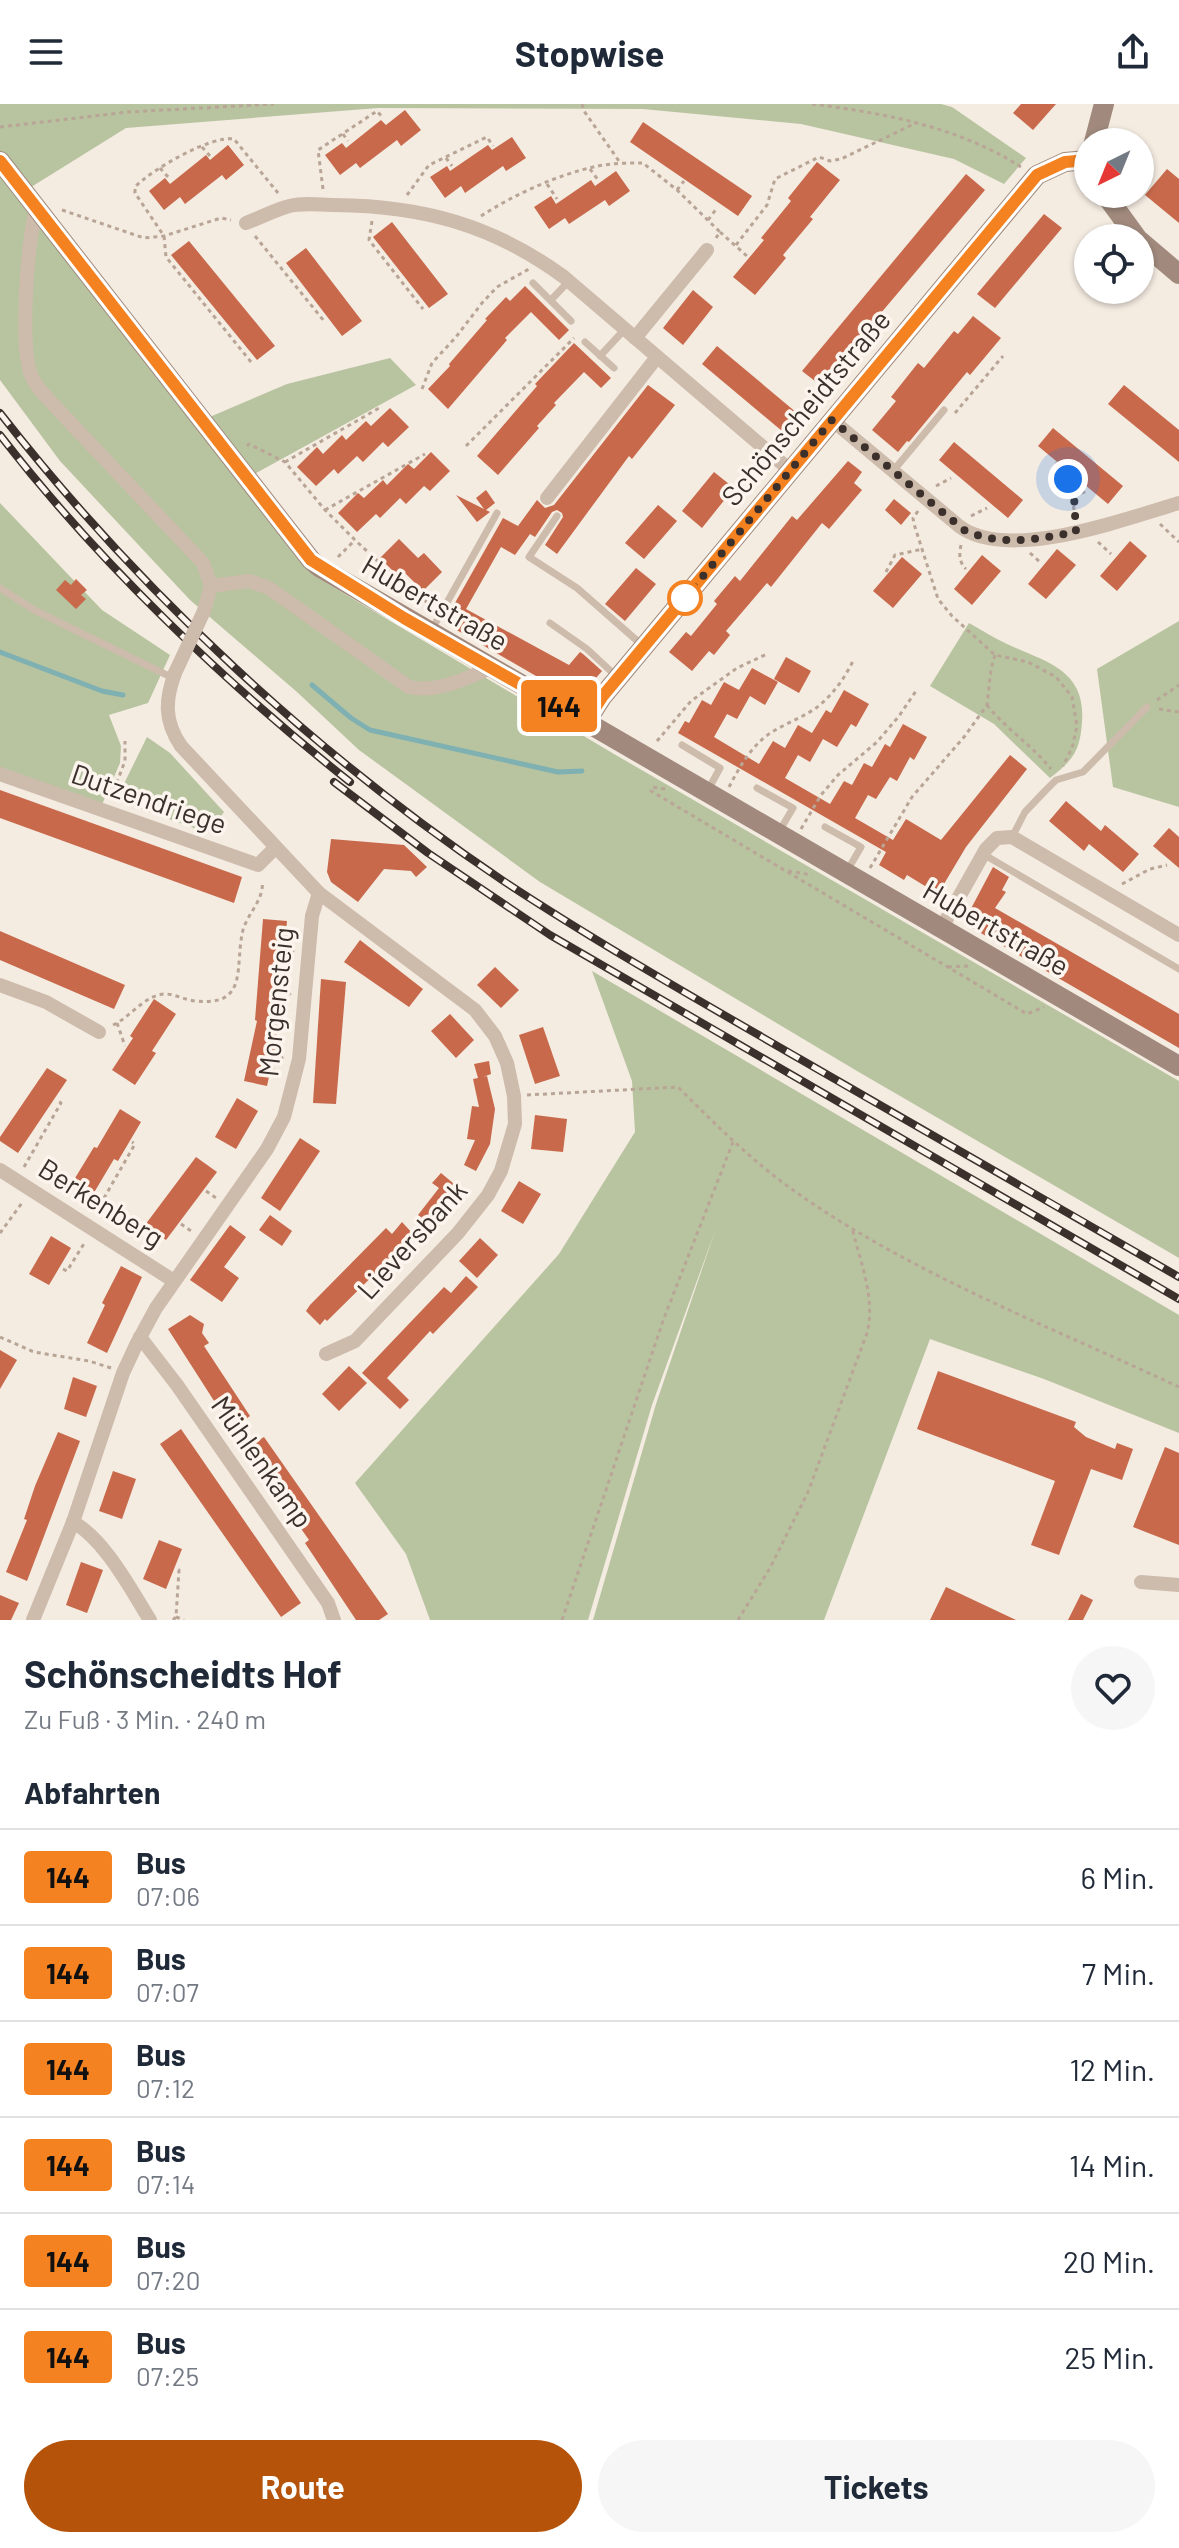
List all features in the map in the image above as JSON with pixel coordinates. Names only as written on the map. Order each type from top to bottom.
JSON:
[{"type":"street","points":[[1098,128],[1104,104]]},
{"type":"street","name":"Hubertstraße","points":[[0,161],[311,560],[430,633],[1179,1066]]},
{"type":"street","name":"Schönscheidtstraße","points":[[586,722],[618,677],[1037,175],[1065,162],[1074,161]]},
{"type":"street","points":[[246,223],[288,206],[325,205],[399,208],[468,225],[543,262],[569,281],[791,471]]},
{"type":"street","points":[[37,207],[32,222],[27,309],[26,353],[31,375],[49,400],[203,563],[211,586],[249,581],[269,588],[409,687],[426,691],[491,668]]},
{"type":"street","points":[[1116,208],[1128,224]]},
{"type":"street","points":[[630,333],[707,250]]},
{"type":"street","points":[[1154,252],[1179,274]]},
{"type":"street","points":[[547,498],[657,357]]},
{"type":"street","points":[[832,420],[964,530],[980,537],[1001,541],[1076,532],[1179,503]]},
{"type":"street","name":"Morgensteig","points":[[33,1620],[73,1522],[123,1373],[140,1337],[174,1281],[267,1149],[284,1117],[299,1059],[310,929],[319,893],[174,736],[166,707],[174,676],[204,611],[211,586]]},
{"type":"street","name":"Dutzendriege","points":[[0,774],[258,865]]},
{"type":"street","points":[[941,929],[983,854],[997,838],[1012,837],[1179,935]]},
{"type":"street","points":[[258,865],[275,848]]},
{"type":"street","name":"Lieversbank","points":[[319,893],[475,1010],[495,1036],[507,1063],[514,1096],[515,1124],[501,1171],[481,1205],[458,1233],[355,1341],[326,1354]]},
{"type":"street","points":[[0,985],[46,1002],[99,1032]]},
{"type":"street","name":"Berkenberg","points":[[0,1170],[174,1281]]},
{"type":"street","name":"Mühlenkamp","points":[[140,1337],[184,1394],[328,1603],[334,1620]]},
{"type":"street","points":[[73,1522],[98,1541],[150,1620]]},
{"type":"street","points":[[1141,1582],[1179,1585]]},
{"type":"lane","points":[[551,300],[569,281]]},
{"type":"lane","points":[[533,283],[571,321]]},
{"type":"lane","points":[[600,356],[630,333]]},
{"type":"lane","points":[[585,342],[614,368]]},
{"type":"lane","points":[[893,471],[944,410]]},
{"type":"lane","points":[[430,633],[497,513]]},
{"type":"lane","points":[[557,516],[529,557],[577,588],[644,647]]},
{"type":"lane","points":[[1,589],[34,610],[174,676]]},
{"type":"lane","points":[[550,623],[587,649],[618,677]]},
{"type":"lane","points":[[1012,837],[1025,812],[1056,780],[1083,772],[1147,707]]},
{"type":"lane","points":[[682,745],[720,768],[714,797]]},
{"type":"lane","points":[[757,788],[793,808],[786,838]]},
{"type":"lane","points":[[825,827],[861,847],[854,878]]},
{"type":"lane","points":[[983,854],[1179,969]]},
{"type":"path","points":[[0,127],[128,112],[274,104]]},
{"type":"path","points":[[582,104],[621,164]]},
{"type":"path","points":[[812,104],[890,115],[984,147],[1021,168]]},
{"type":"path","points":[[325,205],[318,150],[377,111],[383,118]]},
{"type":"path","points":[[736,245],[767,205],[775,179],[819,157],[830,161],[841,159],[916,123]]},
{"type":"path","points":[[343,134],[348,141]]},
{"type":"path","points":[[399,208],[429,165],[487,137],[493,146]]},
{"type":"path","points":[[251,362],[166,257],[164,236],[135,193],[138,183],[160,168],[219,140],[234,139],[288,206]]},
{"type":"path","points":[[202,147],[210,156]]},
{"type":"path","points":[[643,163],[647,156]]},
{"type":"path","points":[[446,158],[452,166]]},
{"type":"path","points":[[468,225],[513,198],[547,184],[590,169],[643,163],[677,190],[748,257]]},
{"type":"path","points":[[160,168],[170,179]]},
{"type":"path","points":[[590,169],[598,180]]},
{"type":"path","points":[[677,190],[684,181]]},
{"type":"path","points":[[547,184],[557,199]]},
{"type":"path","points":[[37,207],[49,200],[61,210],[144,238],[164,236],[221,218],[246,223],[262,247],[324,321]]},
{"type":"path","points":[[374,206],[369,240],[423,309]]},
{"type":"path","points":[[708,220],[717,208]]},
{"type":"path","points":[[707,250],[720,232]]},
{"type":"path","points":[[422,389],[432,363],[489,295],[543,262]]},
{"type":"path","points":[[466,446],[577,335]]},
{"type":"path","points":[[944,410],[955,413],[1003,356]]},
{"type":"path","points":[[285,462],[381,407]]},
{"type":"path","points":[[232,457],[249,444],[285,462],[355,540],[401,583],[441,612]]},
{"type":"path","points":[[325,510],[425,454]]},
{"type":"path","points":[[1056,462],[1068,479],[1074,496],[1076,532]]},
{"type":"path","points":[[1074,496],[1087,491]]},
{"type":"path","points":[[927,499],[913,518],[938,599],[967,632],[995,655],[1028,662],[1056,677],[1072,697],[1077,726],[1068,759],[1056,780],[1029,744],[997,718],[987,705]]},
{"type":"path","points":[[1151,512],[1153,518],[1179,542]]},
{"type":"path","points":[[964,530],[959,555],[966,569]]},
{"type":"path","points":[[328,573],[355,540]]},
{"type":"path","points":[[886,572],[895,555],[923,549]]},
{"type":"path","points":[[644,756],[691,701],[737,668],[767,654]]},
{"type":"path","points":[[854,878],[912,797],[987,705],[995,655]]},
{"type":"path","points":[[714,797],[754,748],[775,731],[815,709],[833,692],[854,659]]},
{"type":"path","points":[[1147,707],[1179,685]]},
{"type":"path","points":[[786,838],[838,775],[883,735],[916,691]]},
{"type":"path","points":[[1147,707],[1179,712]]},
{"type":"path","points":[[105,812],[125,761],[125,741]]},
{"type":"path","points":[[687,781],[677,792],[652,787],[651,791],[1027,1014],[1046,1007],[1053,993]]},
{"type":"path","points":[[99,1032],[151,998],[166,994],[193,1001],[219,1002],[233,991],[239,976],[240,943],[245,922],[252,916],[264,881],[255,877],[258,865]]},
{"type":"path","points":[[1111,895],[1134,876],[1167,865]]},
{"type":"path","points":[[117,1023],[125,1046]]},
{"type":"path","points":[[514,1096],[678,1087],[733,1142],[787,1185],[852,1228],[958,1284],[1179,1387]]},
{"type":"path","points":[[16,1180],[37,1139],[61,1103],[58,1101]]},
{"type":"path","points":[[88,1225],[110,1181],[135,1144],[132,1142]]},
{"type":"path","points":[[562,1620],[664,1318],[733,1142]]},
{"type":"path","points":[[0,1233],[26,1196]]},
{"type":"path","points":[[738,1620],[770,1568],[808,1492],[867,1333],[871,1311],[852,1228]]},
{"type":"path","points":[[63,1269],[67,1271],[80,1251]]},
{"type":"path","points":[[0,1337],[34,1352],[89,1361],[123,1373]]},
{"type":"path","points":[[176,1570],[179,1570],[175,1618],[184,1620]]},
{"type":"green space","points":[[0,104],[941,104],[952,107],[1026,158],[1004,184],[954,159],[801,124],[643,109],[378,108],[126,128],[28,189],[0,154]]},
{"type":"green space","points":[[0,162],[36,207],[26,352],[37,212],[304,559],[313,575],[614,754],[1179,1081],[1179,1258],[540,882],[359,750],[190,600],[60,461],[0,380]]},
{"type":"green space","points":[[390,358],[416,385],[251,476],[205,419],[287,384]]},
{"type":"green space","points":[[0,503],[102,610],[170,655],[148,703],[109,715],[121,746],[120,763],[100,809],[0,771]]},
{"type":"green space","points":[[1179,621],[1179,807],[1113,787],[1097,669]]},
{"type":"green space","points":[[969,623],[1060,670],[1077,690],[1082,722],[1077,748],[1069,761],[1050,778],[994,724],[930,686]]},
{"type":"green space","points":[[147,737],[170,753],[224,812],[208,833],[116,800]]},
{"type":"green space","points":[[592,971],[1179,1315],[1179,1433],[1044,1379],[930,1339],[824,1620],[593,1620],[656,1404],[715,1231],[652,1405],[588,1620],[430,1620],[406,1554],[355,1483],[559,1254],[635,1132],[632,1081]]},
{"type":"building","points":[[1021,104],[1056,104],[1033,130],[1013,113]]},
{"type":"building","points":[[405,110],[421,130],[401,146],[397,140],[360,168],[356,163],[340,175],[325,155],[342,143],[346,148],[381,120],[386,125]]},
{"type":"building","points":[[643,122],[752,196],[738,216],[630,142]]},
{"type":"building","points":[[512,137],[526,158],[506,171],[503,166],[465,193],[461,186],[445,198],[430,177],[447,166],[450,171],[488,145],[492,150]]},
{"type":"building","points":[[228,145],[244,165],[226,180],[222,175],[185,204],[180,197],[164,210],[149,191],[165,178],[170,184],[206,155],[210,160]]},
{"type":"building","points":[[817,162],[840,180],[783,255],[786,258],[755,295],[733,277],[764,240],[761,238],[791,201],[788,198]]},
{"type":"building","points":[[1167,169],[1179,179],[1179,223],[1154,202],[1154,184]]},
{"type":"building","points":[[616,171],[630,191],[609,206],[605,200],[569,224],[565,218],[549,229],[534,207],[551,196],[556,204],[591,180],[595,186]]},
{"type":"building","points":[[966,174],[985,190],[820,385],[802,371]]},
{"type":"building","points":[[1044,214],[1062,228],[995,308],[977,294]]},
{"type":"building","points":[[392,222],[448,294],[429,308],[373,237]]},
{"type":"building","points":[[189,241],[275,346],[257,360],[171,255]]},
{"type":"building","points":[[306,248],[362,321],[342,336],[286,263]]},
{"type":"building","points":[[525,286],[569,330],[559,340],[531,312],[505,338],[507,340],[448,409],[428,389],[450,366],[485,319],[506,297],[510,301]]},
{"type":"building","points":[[693,290],[713,307],[683,345],[663,328]]},
{"type":"building","points":[[973,316],[1001,338],[970,375],[967,372],[898,452],[872,430],[896,401],[891,397],[918,363],[924,368],[954,331],[958,334]]},
{"type":"building","points":[[574,343],[611,378],[601,388],[584,372],[554,403],[556,405],[537,426],[539,428],[498,475],[477,456],[537,386],[535,384]]},
{"type":"building","points":[[717,346],[797,413],[782,431],[702,364]]},
{"type":"building","points":[[648,385],[675,405],[632,459],[629,456],[557,554],[545,545],[563,517],[557,510],[552,512],[535,537],[530,534],[515,555],[501,547],[466,609],[569,665],[580,652],[583,654],[602,671],[579,698],[574,698],[455,629],[462,616],[451,610],[503,518],[518,526],[537,500],[545,508],[554,505]]},
{"type":"building","points":[[1124,385],[1179,430],[1179,462],[1108,404]]},
{"type":"building","points":[[390,408],[409,427],[388,447],[383,442],[363,462],[357,456],[338,474],[334,469],[316,486],[297,467],[317,447],[323,454],[342,435],[346,440],[366,421],[371,426]]},
{"type":"building","points":[[1053,428],[1123,486],[1108,504],[1038,446]]},
{"type":"building","points":[[954,442],[1023,500],[1008,518],[939,460]]},
{"type":"building","points":[[431,452],[450,471],[430,491],[424,486],[406,504],[400,498],[380,518],[376,514],[357,532],[338,513],[358,493],[364,498],[383,480],[387,485],[408,464],[414,469]]},
{"type":"building","points":[[848,461],[862,472],[854,483],[862,490],[829,529],[822,523],[771,587],[767,583],[726,631],[730,635],[714,655],[709,651],[692,671],[669,652],[686,632],[691,636],[735,576],[740,581],[792,516],[797,520]]},
{"type":"building","points":[[714,472],[734,488],[702,528],[682,511]]},
{"type":"building","points":[[486,490],[495,503],[486,510],[490,512],[477,522],[456,495],[484,509],[476,498]]},
{"type":"building","points":[[894,499],[911,513],[901,525],[885,510]]},
{"type":"building","points":[[658,505],[677,521],[644,559],[625,543]]},
{"type":"building","points":[[399,539],[418,558],[424,553],[442,572],[423,591],[404,572],[399,577],[380,558]]},
{"type":"building","points":[[1130,541],[1147,556],[1117,591],[1100,576]]},
{"type":"building","points":[[1057,549],[1076,565],[1046,599],[1028,584]]},
{"type":"building","points":[[982,555],[1001,571],[972,605],[954,589]]},
{"type":"building","points":[[902,557],[922,574],[893,608],[873,591]]},
{"type":"building","points":[[636,568],[656,584],[625,621],[605,604]]},
{"type":"building","points":[[76,579],[87,590],[81,595],[86,599],[76,609],[56,590],[65,580],[71,585]]},
{"type":"building","points":[[786,657],[811,671],[799,693],[774,679]]},
{"type":"building","points":[[752,668],[778,682],[765,705],[750,696],[737,719],[727,714],[714,737],[759,764],[773,741],[785,748],[798,725],[812,733],[826,710],[831,713],[844,690],[869,704],[856,727],[851,724],[837,747],[823,739],[810,762],[798,755],[785,778],[830,804],[844,781],[852,785],[864,763],[872,767],[885,744],[890,747],[903,724],[927,737],[914,760],[910,757],[897,781],[890,777],[876,799],[868,795],[855,818],[893,840],[906,819],[941,840],[1010,755],[1027,769],[966,847],[938,894],[907,875],[904,880],[879,865],[886,852],[678,733],[685,721],[689,723],[702,700],[711,705],[724,682],[739,690]]},
{"type":"building","points":[[0,790],[242,877],[234,903],[0,818]]},
{"type":"building","points":[[1066,801],[1101,831],[1105,825],[1139,854],[1123,872],[1089,844],[1084,851],[1049,821]]},
{"type":"building","points":[[1169,828],[1179,837],[1179,868],[1153,846]]},
{"type":"building","points":[[331,839],[404,845],[427,867],[416,877],[411,871],[384,869],[358,902],[331,882],[327,872]]},
{"type":"building","points":[[993,867],[1009,877],[1002,890],[1006,892],[995,908],[1179,1014],[1179,1048],[967,925],[966,918]]},
{"type":"building","points":[[263,919],[287,921],[276,1044],[267,1086],[244,1081],[257,1021]]},
{"type":"building","points":[[0,931],[125,985],[114,1009],[0,960]]},
{"type":"building","points":[[360,940],[423,989],[409,1007],[344,962]]},
{"type":"building","points":[[495,967],[519,990],[501,1008],[477,985]]},
{"type":"building","points":[[321,979],[346,982],[336,1104],[313,1103]]},
{"type":"building","points":[[154,999],[176,1014],[135,1085],[112,1070]]},
{"type":"building","points":[[450,1014],[474,1040],[456,1058],[431,1031]]},
{"type":"building","points":[[543,1027],[560,1076],[535,1084],[519,1035]]},
{"type":"building","points":[[489,1061],[491,1074],[483,1077],[487,1076],[495,1109],[490,1144],[476,1171],[464,1165],[475,1140],[467,1139],[472,1106],[479,1107],[473,1079],[478,1078],[474,1064]]},
{"type":"building","points":[[47,1068],[67,1080],[18,1153],[0,1141],[0,1137]]},
{"type":"building","points":[[237,1098],[258,1111],[236,1149],[215,1137]]},
{"type":"building","points":[[120,1109],[141,1122],[92,1196],[72,1183]]},
{"type":"building","points":[[535,1115],[567,1119],[563,1152],[531,1149]]},
{"type":"building","points":[[300,1138],[320,1151],[280,1211],[261,1198]]},
{"type":"building","points":[[196,1157],[217,1172],[166,1240],[145,1225]]},
{"type":"building","points":[[441,1173],[466,1194],[436,1230],[418,1215],[439,1188],[432,1183]]},
{"type":"building","points":[[519,1181],[541,1194],[523,1224],[501,1211]]},
{"type":"building","points":[[270,1215],[292,1231],[282,1246],[259,1230]]},
{"type":"building","points":[[402,1222],[413,1234],[320,1325],[306,1311],[310,1305],[386,1228],[392,1234]]},
{"type":"building","points":[[230,1225],[246,1237],[224,1267],[239,1278],[222,1302],[190,1280]]},
{"type":"building","points":[[51,1236],[71,1248],[49,1285],[29,1274]]},
{"type":"building","points":[[480,1238],[498,1255],[477,1278],[459,1261]]},
{"type":"building","points":[[121,1266],[142,1277],[107,1353],[87,1343],[105,1305],[102,1303]]},
{"type":"building","points":[[466,1276],[478,1287],[433,1334],[430,1331],[387,1378],[409,1400],[400,1409],[362,1373],[444,1287],[451,1293]]},
{"type":"building","points":[[190,1315],[204,1324],[202,1333],[209,1343],[204,1346],[250,1416],[232,1429],[168,1329]]},
{"type":"building","points":[[0,1350],[17,1360],[0,1389]]},
{"type":"building","points":[[349,1366],[367,1383],[339,1411],[322,1394]]},
{"type":"building","points":[[938,1371],[1076,1422],[1074,1427],[1086,1437],[1115,1449],[1117,1443],[1133,1449],[1122,1480],[1091,1469],[1059,1555],[1031,1545],[1055,1481],[917,1429]]},
{"type":"building","points":[[73,1377],[97,1386],[86,1417],[64,1409]]},
{"type":"building","points":[[181,1429],[301,1603],[281,1617],[160,1444]]},
{"type":"building","points":[[58,1432],[80,1441],[27,1581],[6,1572],[27,1520],[24,1519],[35,1486]]},
{"type":"building","points":[[264,1437],[388,1614],[379,1620],[356,1620],[305,1543],[309,1540],[245,1449]]},
{"type":"building","points":[[1165,1447],[1179,1453],[1179,1545],[1133,1527]]},
{"type":"building","points":[[113,1471],[136,1479],[122,1519],[99,1511]]},
{"type":"building","points":[[159,1540],[182,1549],[166,1589],[143,1579]]},
{"type":"building","points":[[81,1562],[103,1570],[87,1613],[66,1605]]},
{"type":"building","points":[[946,1587],[1016,1620],[930,1620]]},
{"type":"building","points":[[1081,1594],[1093,1600],[1083,1620],[1068,1620]]},
{"type":"building","points":[[0,1595],[19,1603],[11,1620],[0,1620]]},
{"type":"waterway","points":[[0,652],[102,691],[123,695]]},
{"type":"waterway","points":[[312,685],[370,730],[558,772],[582,771]]},
{"type":"railway","points":[[0,413],[110,543],[170,606],[298,724],[433,831],[502,880],[613,949],[1179,1277]]},
{"type":"railway","points":[[0,435],[78,529],[165,619],[256,704],[350,782]]},
{"type":"railway","points":[[334,782],[428,853],[550,935],[1179,1299]]},
{"type":"bus line","name":"144","points":[[0,161],[311,560],[404,618],[586,722],[602,697],[1037,175],[1053,166],[1074,161]]},
{"type":"route","points":[[685,598],[832,420],[964,530],[980,537],[1021,541],[1076,532],[1074,496],[1068,479]]}]
